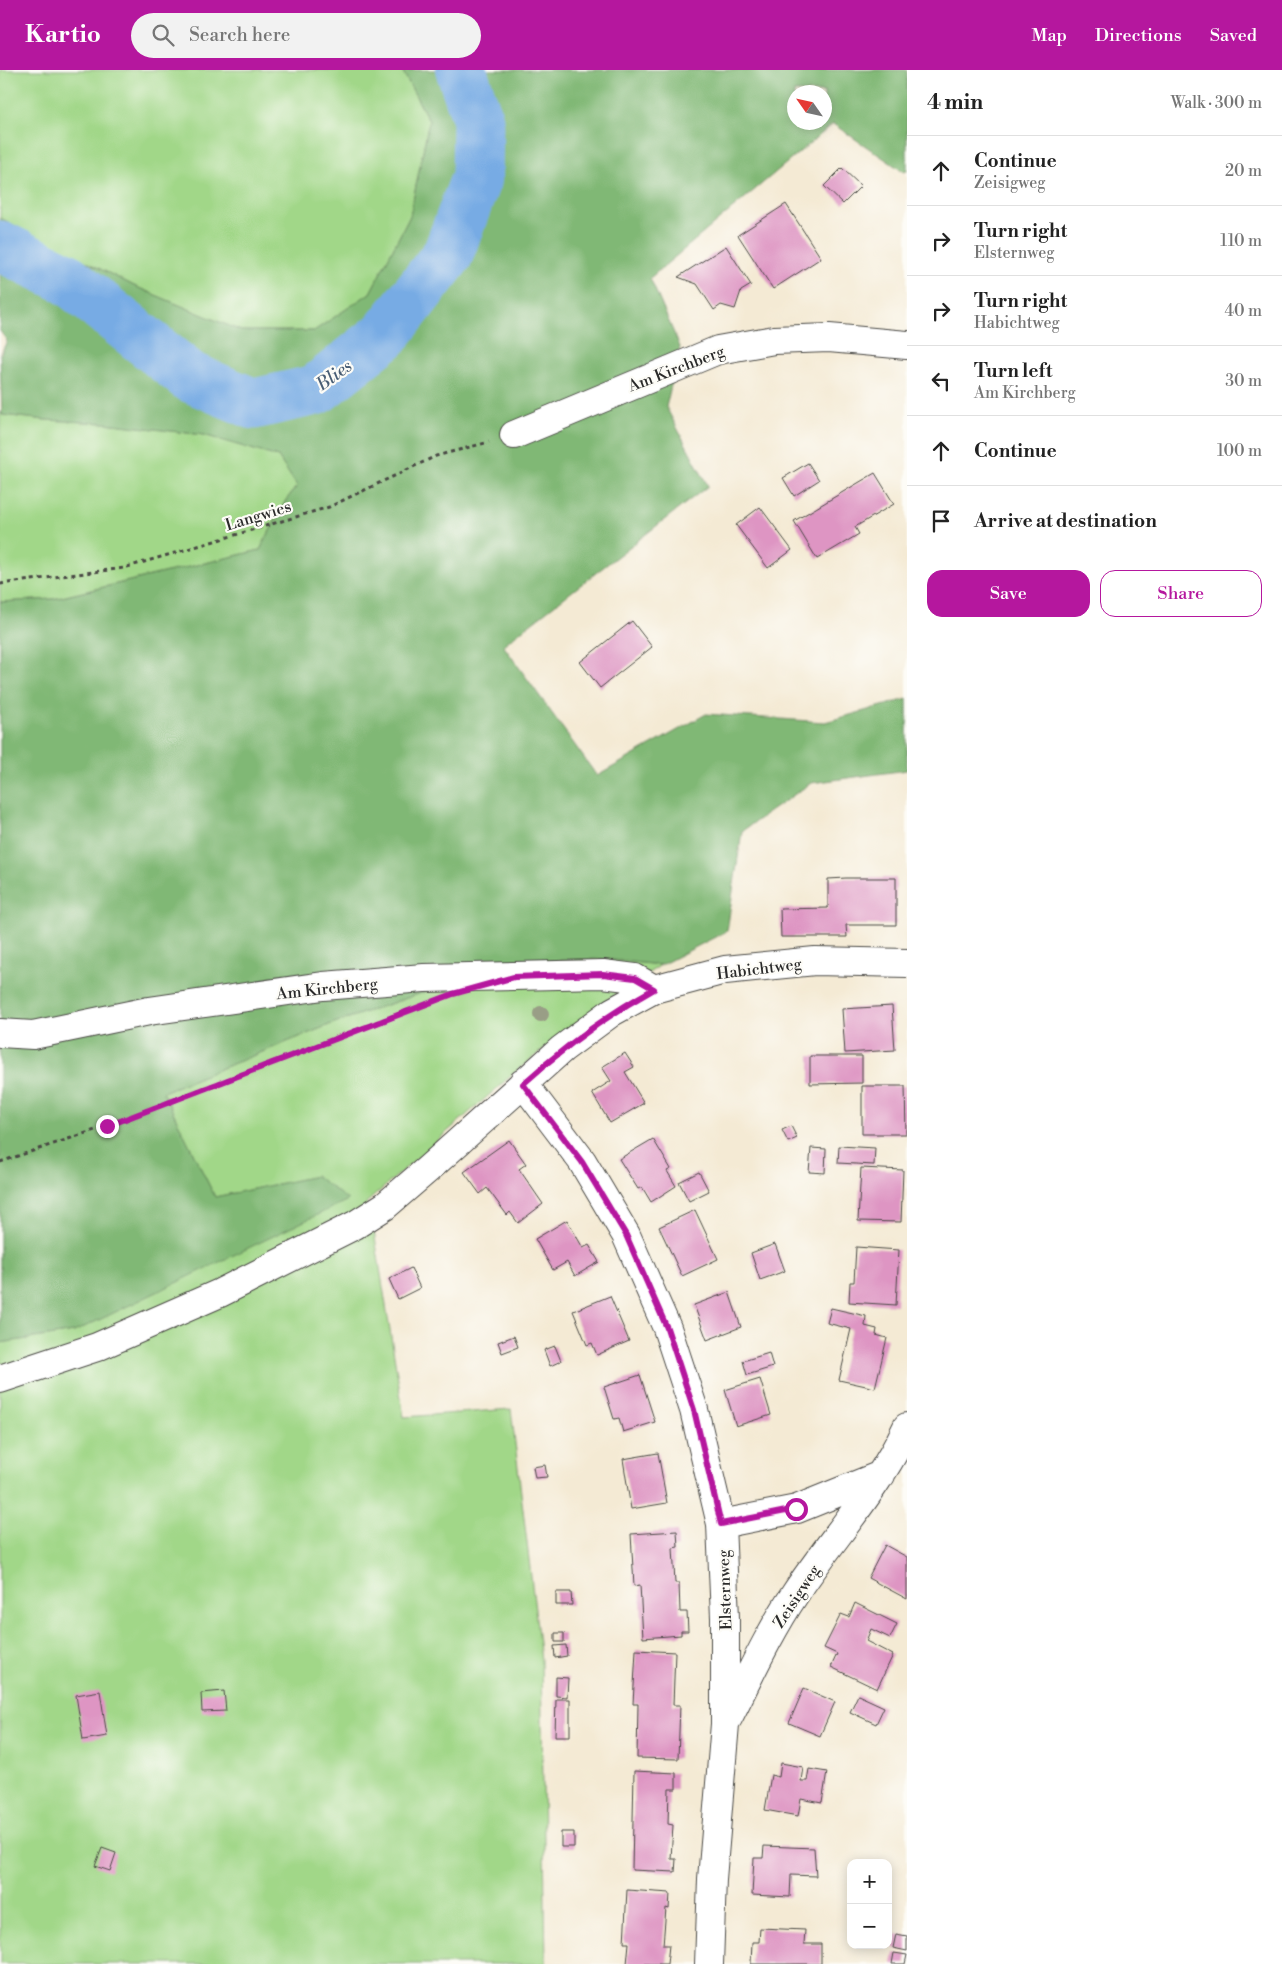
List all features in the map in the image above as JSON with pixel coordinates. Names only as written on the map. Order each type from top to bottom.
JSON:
[{"type":"street","name":"Am Kirchberg","points":[[514,435],[718,350],[752,342],[829,338],[907,345]]},
{"type":"street","name":"Habichtweg","points":[[0,1379],[97,1347],[220,1293],[355,1225],[385,1206],[562,1049],[604,1018],[654,989],[725,970],[814,961],[907,963]]},
{"type":"street","name":"Am Kirchberg","points":[[0,1033],[34,1035],[149,1011],[323,986],[424,978],[603,974],[635,978],[654,989]]},
{"type":"street","name":"Elsternweg","points":[[523,1084],[582,1162],[626,1235],[667,1328],[694,1410],[721,1524],[725,1618],[725,1724],[712,1879],[709,1964]]},
{"type":"street","name":"Zeisigweg","points":[[725,1724],[763,1649],[794,1595],[882,1475],[907,1427]]},
{"type":"street","points":[[721,1524],[796,1509],[882,1475]]},
{"type":"path","name":"Langwies","points":[[0,584],[124,568],[329,507],[436,456],[514,435]]},
{"type":"path","points":[[0,1162],[107,1126],[417,1007]]},
{"type":"green space","points":[[0,70],[402,70],[429,121],[410,216],[370,293],[314,331],[241,331],[134,286],[0,218]]},
{"type":"green space","points":[[402,70],[907,70],[907,171],[904,172],[832,125],[832,85],[787,85],[787,130],[826,130],[650,278],[680,347],[666,407],[708,486],[503,645],[597,776],[706,714],[825,722],[907,699],[907,770],[811,783],[742,831],[727,931],[661,965],[602,959],[512,962],[334,1023],[163,1092],[215,1197],[316,1176],[348,1200],[74,1332],[0,1343],[0,602],[54,599],[260,550],[286,500],[297,486],[278,457],[204,435],[105,423],[46,420],[2,415],[0,355],[7,341],[0,331],[0,218],[134,286],[241,331],[314,331],[370,293],[410,216],[429,121]]},
{"type":"green space","points":[[0,412],[2,415],[46,420],[105,423],[204,435],[278,457],[297,486],[286,500],[260,550],[53,599],[0,602]]},
{"type":"green space","points":[[602,959],[661,965],[599,1005],[520,1068],[366,1203],[373,1225],[404,1417],[511,1409],[541,1660],[546,1964],[0,1964],[0,1343],[74,1332],[316,1176],[215,1197],[163,1092],[334,1023],[512,962]]},
{"type":"building","points":[[842,168],[861,186],[843,204],[824,186]]},
{"type":"building","points":[[786,204],[821,258],[773,289],[738,235]]},
{"type":"building","points":[[726,246],[751,285],[741,291],[735,309],[721,305],[714,310],[697,284],[678,277]]},
{"type":"building","points":[[808,463],[819,480],[794,496],[783,478]]},
{"type":"building","points":[[875,473],[894,504],[855,527],[859,534],[817,559],[794,521]]},
{"type":"building","points":[[760,507],[792,550],[768,568],[736,525]]},
{"type":"building","points":[[632,621],[652,647],[600,688],[580,662]]},
{"type":"building","points":[[896,878],[896,925],[846,925],[847,937],[781,937],[780,909],[828,908],[828,879]]},
{"type":"building","points":[[892,1006],[895,1050],[845,1053],[842,1009]]},
{"type":"building","points":[[625,1053],[634,1067],[625,1072],[644,1103],[610,1123],[592,1093],[611,1081],[602,1067]]},
{"type":"building","points":[[810,1056],[862,1056],[862,1083],[810,1084]]},
{"type":"building","points":[[862,1086],[905,1086],[906,1134],[862,1134]]},
{"type":"building","points":[[791,1126],[797,1138],[788,1142],[782,1130]]},
{"type":"building","points":[[653,1139],[671,1169],[667,1171],[676,1186],[651,1202],[642,1187],[638,1189],[619,1159]]},
{"type":"building","points":[[509,1140],[526,1164],[519,1169],[543,1204],[518,1223],[510,1212],[507,1215],[487,1188],[480,1194],[464,1172]]},
{"type":"building","points":[[839,1146],[875,1148],[874,1165],[838,1163]]},
{"type":"building","points":[[811,1148],[826,1149],[825,1173],[809,1172]]},
{"type":"building","points":[[861,1168],[903,1170],[901,1222],[858,1221]]},
{"type":"building","points":[[699,1172],[709,1191],[689,1201],[679,1182]]},
{"type":"building","points":[[695,1210],[718,1259],[682,1276],[659,1227]]},
{"type":"building","points":[[567,1220],[583,1248],[589,1245],[599,1262],[575,1276],[567,1262],[553,1270],[535,1239]]},
{"type":"building","points":[[775,1244],[785,1271],[760,1280],[751,1253]]},
{"type":"building","points":[[856,1247],[899,1250],[896,1305],[849,1302],[850,1282],[854,1282]]},
{"type":"building","points":[[411,1268],[420,1288],[398,1299],[389,1279]]},
{"type":"building","points":[[729,1292],[741,1327],[707,1340],[694,1305]]},
{"type":"building","points":[[610,1296],[629,1341],[597,1355],[592,1343],[587,1345],[573,1311]]},
{"type":"building","points":[[831,1308],[866,1316],[865,1326],[877,1329],[876,1335],[887,1338],[875,1388],[839,1380],[851,1329],[827,1323]]},
{"type":"building","points":[[514,1336],[518,1347],[502,1353],[498,1342]]},
{"type":"building","points":[[555,1346],[561,1361],[550,1366],[544,1350]]},
{"type":"building","points":[[769,1353],[773,1367],[747,1375],[743,1361]]},
{"type":"building","points":[[640,1375],[655,1422],[623,1432],[619,1418],[614,1419],[604,1387]]},
{"type":"building","points":[[760,1379],[771,1415],[736,1426],[725,1390]]},
{"type":"building","points":[[658,1453],[667,1503],[631,1509],[623,1459]]},
{"type":"building","points":[[545,1465],[547,1477],[535,1478],[533,1467]]},
{"type":"building","points":[[677,1531],[678,1547],[673,1548],[675,1583],[679,1583],[680,1612],[687,1612],[688,1631],[681,1631],[681,1635],[643,1638],[640,1585],[634,1586],[631,1534]]},
{"type":"building","points":[[885,1545],[907,1557],[907,1599],[868,1578]]},
{"type":"building","points":[[556,1592],[571,1592],[572,1605],[556,1605]]},
{"type":"building","points":[[855,1603],[897,1624],[890,1638],[871,1629],[866,1641],[893,1655],[877,1689],[831,1667],[837,1654],[824,1648],[841,1614],[849,1617]]},
{"type":"building","points":[[555,1633],[564,1633],[564,1642],[555,1642]]},
{"type":"building","points":[[566,1645],[567,1656],[555,1658],[554,1646]]},
{"type":"building","points":[[636,1650],[675,1652],[673,1705],[680,1705],[678,1759],[637,1758],[638,1704],[633,1704]]},
{"type":"building","points":[[556,1677],[568,1678],[567,1697],[556,1696]]},
{"type":"building","points":[[804,1688],[835,1702],[820,1736],[789,1723]]},
{"type":"building","points":[[100,1691],[107,1736],[83,1740],[76,1695]]},
{"type":"building","points":[[224,1691],[226,1711],[202,1712],[201,1693]]},
{"type":"building","points":[[858,1695],[884,1707],[876,1724],[850,1712]]},
{"type":"building","points":[[556,1699],[570,1699],[570,1736],[555,1736]]},
{"type":"building","points":[[781,1763],[803,1767],[801,1781],[807,1781],[809,1769],[827,1772],[822,1803],[801,1799],[798,1816],[765,1810],[771,1775],[779,1777]]},
{"type":"building","points":[[634,1771],[676,1773],[676,1789],[669,1789],[668,1824],[673,1825],[671,1859],[676,1859],[675,1872],[632,1870]]},
{"type":"building","points":[[561,1832],[574,1832],[574,1847],[561,1847]]},
{"type":"building","points":[[764,1846],[814,1848],[816,1876],[791,1875],[790,1897],[752,1895],[754,1858],[763,1858]]},
{"type":"building","points":[[102,1848],[116,1853],[110,1871],[95,1866]]},
{"type":"building","points":[[627,1890],[670,1893],[669,1909],[666,1908],[663,1945],[669,1945],[667,1964],[627,1964],[629,1943],[624,1943]]},
{"type":"building","points":[[760,1928],[805,1930],[804,1944],[821,1944],[821,1964],[751,1964],[752,1942],[759,1942]]},
{"type":"building","points":[[896,1934],[907,1936],[907,1951],[893,1948]]},
{"type":"building","points":[[894,1953],[907,1955],[905,1964],[892,1964]]},
{"type":"waterway","name":"Blies","points":[[0,246],[66,278],[190,377],[254,404],[316,390],[385,335],[448,254],[477,176],[478,120],[461,70]]},
{"type":"route","points":[[107,1126],[453,994],[514,977],[603,974],[635,978],[654,989],[612,1012],[562,1049],[523,1084],[582,1162],[626,1235],[667,1328],[694,1410],[721,1524],[796,1509]]}]
